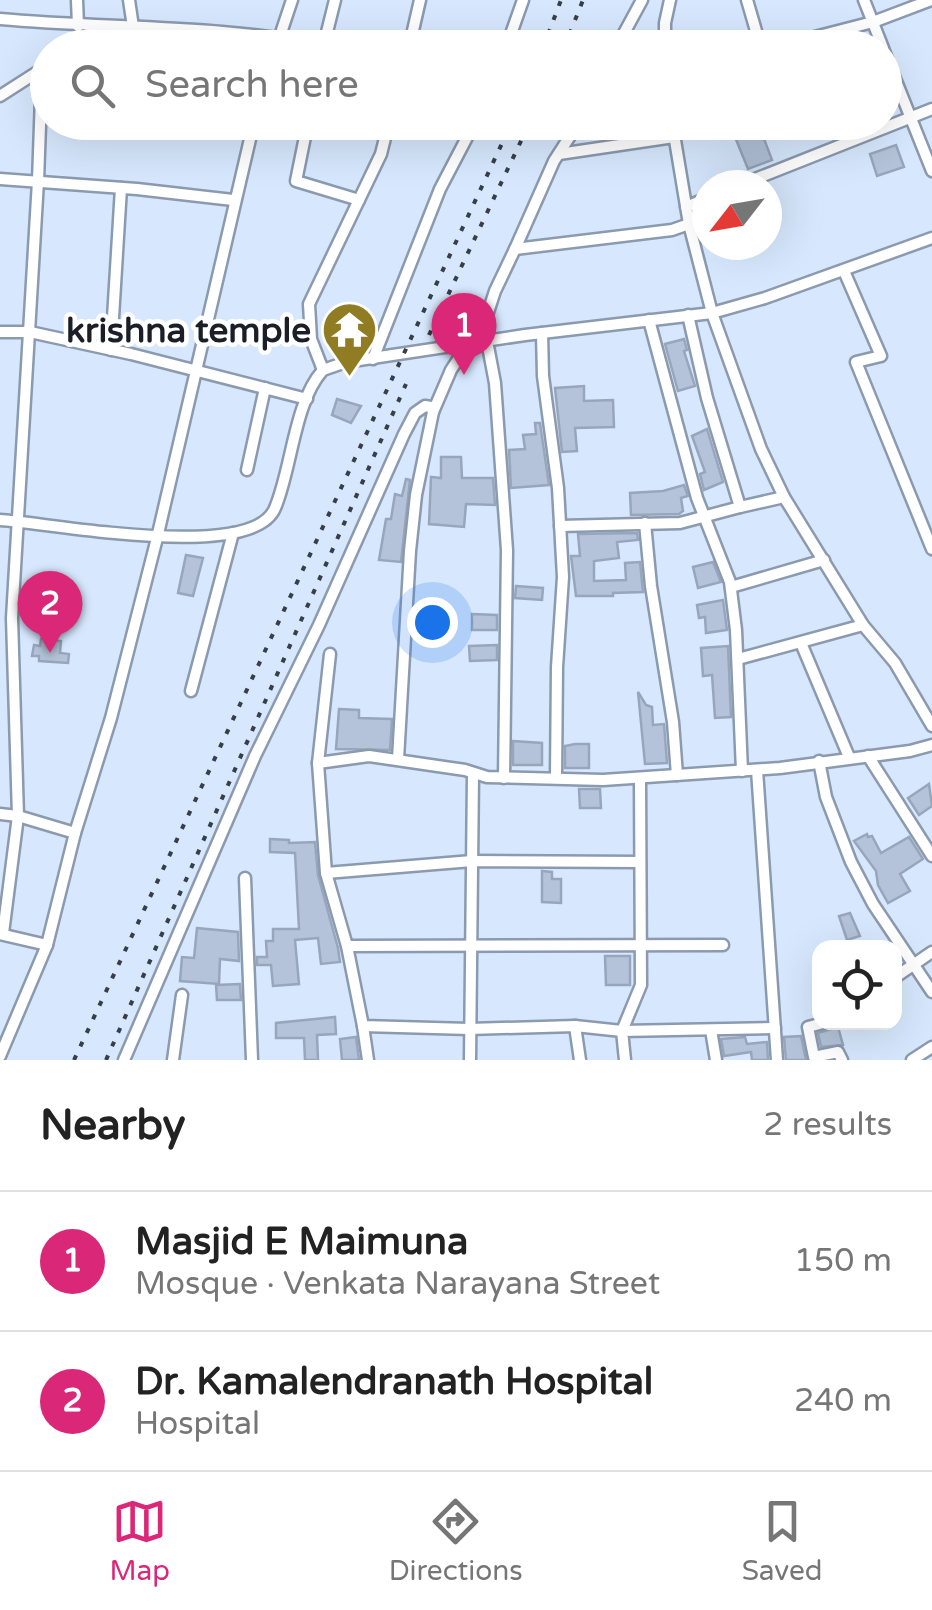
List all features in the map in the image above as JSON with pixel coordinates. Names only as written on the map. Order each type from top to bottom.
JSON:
[{"type":"street","points":[[78,0],[78,26]]},
{"type":"street","points":[[129,0],[133,27]]},
{"type":"street","points":[[282,30],[292,0]]},
{"type":"street","points":[[329,30],[335,0]]},
{"type":"street","points":[[412,30],[420,0]]},
{"type":"street","points":[[512,30],[523,0]]},
{"type":"street","points":[[626,30],[642,0]]},
{"type":"street","points":[[665,30],[670,0]]},
{"type":"street","points":[[747,0],[756,30]]},
{"type":"street","points":[[864,0],[876,30]]},
{"type":"street","points":[[842,30],[931,0]]},
{"type":"street","points":[[0,19],[162,30]]},
{"type":"street","points":[[92,30],[96,27]]},
{"type":"street","points":[[0,96],[30,76]]},
{"type":"street","points":[[902,96],[932,171]]},
{"type":"street","points":[[902,120],[932,109]]},
{"type":"street","points":[[40,140],[12,618],[18,816],[1,934],[47,945]]},
{"type":"street","points":[[0,1056],[47,945],[75,832],[111,718],[249,140]]},
{"type":"street","points":[[304,140],[296,181],[359,200]]},
{"type":"street","points":[[323,370],[311,339],[309,304],[384,140]]},
{"type":"street","points":[[372,359],[440,190],[466,140]]},
{"type":"street","points":[[398,759],[410,551],[416,496],[433,412],[451,370],[478,343],[495,291],[567,140]]},
{"type":"street","points":[[558,154],[654,140]]},
{"type":"street","points":[[675,140],[689,224],[712,313],[761,449],[784,498],[863,626],[894,663],[932,726]]},
{"type":"street","points":[[778,170],[852,140]]},
{"type":"street","points":[[0,179],[233,200]]},
{"type":"street","points":[[111,350],[121,188]]},
{"type":"street","points":[[686,207],[692,204]]},
{"type":"street","points":[[515,249],[672,230],[689,224]]},
{"type":"street","points":[[0,520],[157,538],[257,528],[274,512],[308,399],[323,370],[346,362],[542,333],[712,313],[932,238]]},
{"type":"street","points":[[844,270],[881,356],[856,362],[932,550]]},
{"type":"street","points":[[688,315],[707,398],[740,507]]},
{"type":"street","points":[[649,320],[677,433],[731,588],[742,770]]},
{"type":"street","points":[[0,332],[30,332],[308,399]]},
{"type":"street","points":[[542,333],[543,376],[555,451],[563,589],[557,651],[556,778]]},
{"type":"street","points":[[478,343],[494,383],[508,550],[504,778]]},
{"type":"street","points":[[247,470],[265,388]]},
{"type":"street","points":[[124,1060],[255,756],[404,434],[419,409],[431,407],[433,412]]},
{"type":"street","points":[[560,526],[680,523],[784,498]]},
{"type":"street","points":[[645,523],[651,586],[674,722],[677,775]]},
{"type":"street","points":[[192,692],[233,533]]},
{"type":"street","points":[[731,588],[824,560]]},
{"type":"street","points":[[738,659],[863,626]]},
{"type":"street","points":[[801,643],[849,757]]},
{"type":"street","points":[[330,654],[318,763],[326,873],[347,946],[368,1060]]},
{"type":"street","points":[[318,763],[358,756],[504,778],[640,778],[757,770],[932,745]]},
{"type":"street","points":[[868,756],[932,856]]},
{"type":"street","points":[[819,761],[826,797],[850,862],[932,992]]},
{"type":"street","points":[[757,770],[777,1060]]},
{"type":"street","points":[[470,1060],[473,774]]},
{"type":"street","points":[[625,1060],[622,1030],[641,986],[640,778]]},
{"type":"street","points":[[0,814],[75,832]]},
{"type":"street","points":[[326,873],[472,860],[640,862]]},
{"type":"street","points":[[245,878],[252,1060]]},
{"type":"street","points":[[347,946],[723,945]]},
{"type":"street","points":[[902,973],[932,952]]},
{"type":"street","points":[[173,1060],[182,995]]},
{"type":"street","points":[[0,1020],[14,1022]]},
{"type":"street","points":[[363,1026],[775,1028]]},
{"type":"street","points":[[575,1026],[580,1060]]},
{"type":"street","points":[[812,1026],[808,1027],[814,1057],[838,1052],[842,1060]]},
{"type":"street","points":[[711,1030],[716,1060]]},
{"type":"street","points":[[912,1060],[932,1047]]},
{"type":"building","points":[[736,140],[764,140],[772,160],[748,169]]},
{"type":"building","points":[[896,145],[904,167],[877,176],[870,154]]},
{"type":"building","points":[[684,339],[695,386],[678,391],[665,344]]},
{"type":"building","points":[[584,386],[584,401],[613,400],[614,427],[575,428],[577,451],[562,452],[555,388]]},
{"type":"building","points":[[337,399],[361,406],[351,423],[332,415]]},
{"type":"building","points":[[535,423],[540,423],[549,485],[511,488],[509,450],[525,449],[523,435],[536,434]]},
{"type":"building","points":[[707,429],[723,482],[704,490],[700,474],[705,472],[692,436]]},
{"type":"building","points":[[441,457],[461,457],[462,478],[493,478],[495,505],[466,504],[464,527],[429,524],[431,477],[441,478]]},
{"type":"building","points":[[406,479],[410,480],[401,562],[379,560],[386,519],[391,519],[395,494],[402,496]]},
{"type":"building","points":[[684,485],[688,496],[681,498],[683,511],[679,514],[631,515],[630,493]]},
{"type":"building","points":[[637,533],[638,540],[617,542],[619,558],[594,561],[594,581],[626,580],[625,563],[640,562],[643,592],[576,596],[571,556],[580,556],[578,534]]},
{"type":"building","points":[[186,555],[203,558],[193,596],[178,593]]},
{"type":"building","points":[[713,562],[721,582],[698,588],[693,567]]},
{"type":"building","points":[[516,586],[543,588],[542,600],[515,598]]},
{"type":"building","points":[[723,600],[727,630],[706,633],[705,617],[699,618],[697,605]]},
{"type":"building","points":[[472,614],[497,615],[497,630],[472,630]]},
{"type":"building","points":[[41,639],[61,641],[60,653],[69,654],[68,663],[39,661],[39,656],[32,656],[34,645],[40,646]]},
{"type":"building","points":[[497,645],[497,660],[470,661],[469,646]]},
{"type":"building","points":[[728,646],[731,717],[715,718],[712,675],[703,676],[701,648]]},
{"type":"building","points":[[638,692],[646,705],[652,707],[653,725],[664,724],[667,763],[645,764]]},
{"type":"building","points":[[339,709],[359,710],[359,718],[392,719],[390,750],[336,749]]},
{"type":"building","points":[[513,741],[542,743],[542,765],[513,765]]},
{"type":"building","points":[[589,744],[589,768],[565,768],[565,746]]},
{"type":"building","points":[[929,784],[932,806],[919,815],[908,798]]},
{"type":"building","points":[[579,789],[600,789],[601,808],[580,808]]},
{"type":"building","points":[[867,834],[881,853],[909,837],[923,859],[900,874],[910,891],[888,903],[878,885],[876,871],[854,841]]},
{"type":"building","points":[[270,839],[315,842],[318,875],[338,948],[340,962],[321,964],[318,938],[295,940],[299,984],[273,986],[271,965],[257,965],[257,957],[267,957],[266,941],[273,941],[273,929],[299,929],[295,853],[270,852]]},
{"type":"building","points":[[542,871],[552,872],[552,879],[561,879],[561,903],[542,902]]},
{"type":"building","points":[[850,913],[860,936],[847,940],[839,916]]},
{"type":"building","points":[[197,928],[238,932],[239,961],[220,959],[219,984],[180,981],[182,957],[194,958]]},
{"type":"building","points":[[605,956],[630,956],[630,985],[606,985]]},
{"type":"building","points":[[240,984],[241,1000],[217,1000],[216,985]]},
{"type":"building","points":[[335,1017],[336,1034],[317,1035],[318,1060],[305,1060],[304,1038],[276,1038],[276,1023]]},
{"type":"building","points":[[839,1030],[843,1045],[821,1047],[818,1033]]},
{"type":"building","points":[[801,1036],[806,1060],[786,1060],[784,1037]]},
{"type":"building","points":[[356,1037],[359,1060],[342,1060],[340,1039]]},
{"type":"building","points":[[745,1037],[747,1044],[767,1042],[768,1060],[752,1060],[751,1052],[724,1056],[721,1039]]},
{"type":"railway","points":[[550,30],[561,0]]},
{"type":"railway","points":[[571,30],[583,0]]},
{"type":"railway","points":[[74,1060],[504,140]]},
{"type":"railway","points":[[429,335],[521,140]]},
{"type":"railway","points":[[106,1060],[406,384]]},
{"type":"place","name":"Masjid E Maimuna","points":[[464,375]]},
{"type":"place","name":"krishna temple","points":[[350,379]]},
{"type":"place","name":"Dr. Kamalendranath Hospital","points":[[50,653]]}]
